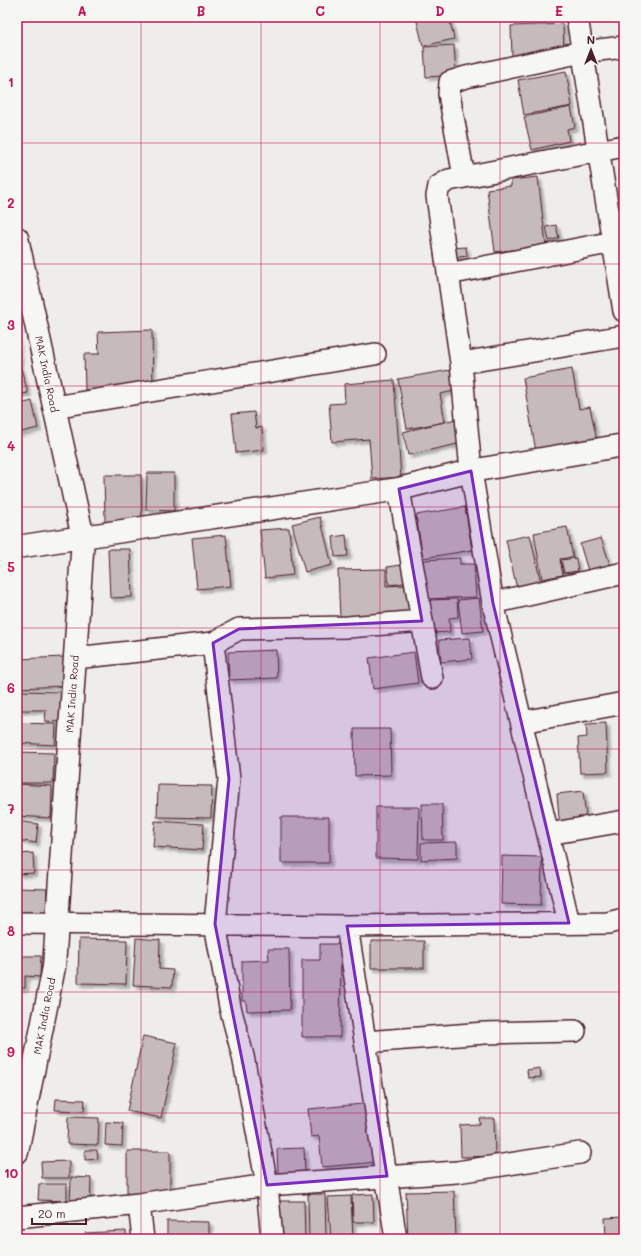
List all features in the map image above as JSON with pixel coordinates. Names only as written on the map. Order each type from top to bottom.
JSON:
[{"type":"street","points":[[577,17],[598,150],[618,241],[624,310]]},
{"type":"street","points":[[464,177],[449,94],[450,82],[466,77],[582,52],[624,47]]},
{"type":"street","points":[[570,923],[493,603],[471,471],[461,363],[437,196],[439,186],[449,180],[624,146]]},
{"type":"street","points":[[448,274],[618,241]]},
{"type":"street","name":"MAK India Road","points":[[17,1152],[54,967],[83,538],[18,244]]},
{"type":"street","points":[[461,363],[624,336]]},
{"type":"street","points":[[54,407],[375,354]]},
{"type":"street","points":[[17,547],[399,489],[471,471],[624,445]]},
{"type":"street","points":[[399,489],[432,678]]},
{"type":"street","points":[[493,603],[624,574]]},
{"type":"street","points":[[75,658],[213,643],[239,630],[348,627],[422,621]]},
{"type":"street","points":[[213,643],[229,779],[215,924],[230,1007],[243,1056],[267,1185],[272,1239]]},
{"type":"street","points":[[522,722],[624,703]]},
{"type":"street","points":[[548,834],[624,821]]},
{"type":"street","points":[[17,923],[57,922],[348,926],[608,923],[624,919]]},
{"type":"street","points":[[348,926],[396,1239]]},
{"type":"street","points":[[365,1042],[485,1033],[575,1031]]},
{"type":"street","points":[[17,1217],[139,1204],[267,1185],[457,1172],[580,1153]]},
{"type":"street","points":[[139,1204],[143,1239]]},
{"type":"highlighted area","points":[[471,471],[493,603],[569,923],[347,926],[387,1176],[267,1185],[215,924],[229,779],[213,643],[239,629],[422,621],[399,489]]},
{"type":"building","points":[[416,17],[449,17],[454,39],[423,46]]},
{"type":"building","points":[[563,24],[564,54],[512,56],[511,26]]},
{"type":"building","points":[[454,45],[456,75],[426,77],[424,47]]},
{"type":"building","points":[[566,71],[572,106],[524,115],[518,80]]},
{"type":"building","points":[[571,107],[575,127],[567,129],[569,141],[532,150],[524,117]]},
{"type":"building","points":[[538,177],[546,246],[495,252],[487,189],[511,186],[511,180]]},
{"type":"building","points":[[556,225],[559,238],[549,241],[546,227]]},
{"type":"building","points":[[466,247],[467,256],[452,258],[451,248]]},
{"type":"building","points":[[152,330],[153,389],[85,390],[84,354],[99,354],[98,332]]},
{"type":"building","points":[[17,338],[20,363],[17,364]]},
{"type":"building","points":[[20,365],[28,393],[17,395],[17,366]]},
{"type":"building","points":[[572,369],[579,409],[590,407],[597,441],[536,452],[523,378]]},
{"type":"building","points":[[450,370],[454,391],[440,394],[445,422],[407,429],[398,379]]},
{"type":"building","points":[[394,380],[401,477],[372,479],[369,439],[332,442],[329,404],[345,403],[344,384]]},
{"type":"building","points":[[32,401],[38,428],[17,433],[17,405]]},
{"type":"building","points":[[254,412],[256,428],[262,427],[264,450],[236,453],[232,414]]},
{"type":"building","points":[[456,419],[462,443],[408,455],[403,432]]},
{"type":"building","points":[[147,473],[174,473],[174,511],[146,510]]},
{"type":"building","points":[[104,475],[141,475],[142,521],[105,522]]},
{"type":"building","points":[[465,507],[472,550],[423,558],[416,515]]},
{"type":"building","points":[[320,517],[332,565],[305,572],[292,524]]},
{"type":"building","points":[[567,527],[573,557],[560,559],[563,575],[542,579],[534,533]]},
{"type":"building","points":[[289,528],[293,575],[265,578],[260,530]]},
{"type":"building","points":[[226,535],[231,586],[197,589],[192,538]]},
{"type":"building","points":[[346,535],[348,556],[335,557],[333,537]]},
{"type":"building","points":[[530,535],[541,583],[517,589],[506,540]]},
{"type":"building","points":[[601,538],[611,567],[589,574],[580,544]]},
{"type":"building","points":[[108,549],[130,549],[132,597],[110,598]]},
{"type":"building","points":[[460,558],[460,564],[474,564],[476,597],[425,599],[423,560]]},
{"type":"building","points":[[576,558],[578,571],[564,573],[561,560]]},
{"type":"building","points":[[402,565],[404,583],[389,585],[387,567]]},
{"type":"building","points":[[386,569],[386,586],[409,585],[410,615],[340,618],[338,570]]},
{"type":"building","points":[[479,598],[483,631],[462,633],[458,600]]},
{"type":"building","points":[[457,599],[458,617],[449,618],[450,632],[432,633],[430,600]]},
{"type":"building","points":[[470,638],[472,659],[441,662],[439,640]]},
{"type":"building","points":[[276,650],[277,678],[229,680],[228,652]]},
{"type":"building","points":[[414,652],[418,683],[373,689],[369,658]]},
{"type":"building","points":[[64,657],[65,686],[17,688],[17,659]]},
{"type":"building","points":[[19,691],[61,692],[60,722],[45,721],[46,710],[19,710]]},
{"type":"building","points":[[17,723],[56,724],[55,745],[17,743]]},
{"type":"building","points":[[606,723],[608,772],[580,773],[578,738],[587,737],[586,724]]},
{"type":"building","points":[[354,729],[390,729],[391,775],[355,776]]},
{"type":"building","points":[[17,752],[54,753],[53,783],[17,783]]},
{"type":"building","points":[[17,784],[52,786],[51,818],[17,816]]},
{"type":"building","points":[[158,785],[212,786],[211,818],[157,817]]},
{"type":"building","points":[[583,791],[587,826],[560,829],[557,794]]},
{"type":"building","points":[[422,804],[442,804],[443,840],[423,840]]},
{"type":"building","points":[[376,807],[419,807],[418,859],[376,858]]},
{"type":"building","points":[[281,817],[329,817],[329,863],[281,863]]},
{"type":"building","points":[[17,821],[38,824],[36,843],[17,840]]},
{"type":"building","points":[[155,821],[204,824],[202,850],[153,847]]},
{"type":"building","points":[[457,842],[457,858],[421,860],[421,843]]},
{"type":"building","points":[[33,853],[34,873],[17,874],[17,854]]},
{"type":"building","points":[[502,856],[542,857],[541,905],[501,904]]},
{"type":"building","points":[[17,888],[47,889],[46,918],[17,917]]},
{"type":"building","points":[[136,938],[160,940],[159,969],[173,970],[172,987],[133,985]]},
{"type":"building","points":[[79,939],[127,940],[126,984],[78,983]]},
{"type":"building","points":[[371,941],[424,941],[424,968],[371,968]]},
{"type":"building","points":[[320,944],[341,944],[340,1037],[302,1037],[302,960],[320,960]]},
{"type":"building","points":[[268,949],[289,949],[290,1010],[247,1011],[246,1001],[242,1001],[242,961],[269,960]]},
{"type":"building","points":[[20,956],[41,956],[40,977],[25,976],[25,988],[17,988],[17,965],[20,965]]},
{"type":"building","points":[[143,1036],[177,1043],[161,1118],[127,1111]]},
{"type":"building","points":[[540,1068],[541,1077],[528,1078],[527,1070]]},
{"type":"building","points":[[56,1099],[85,1100],[84,1111],[55,1110]]},
{"type":"building","points":[[373,1103],[378,1162],[322,1167],[319,1136],[311,1137],[308,1109]]},
{"type":"building","points":[[68,1117],[99,1118],[98,1145],[67,1144]]},
{"type":"building","points":[[479,1118],[494,1118],[495,1156],[461,1157],[460,1125],[480,1124]]},
{"type":"building","points":[[106,1122],[123,1123],[122,1146],[105,1145]]},
{"type":"building","points":[[304,1148],[305,1172],[278,1173],[277,1149]]},
{"type":"building","points":[[85,1150],[97,1150],[98,1159],[85,1160]]},
{"type":"building","points":[[127,1151],[170,1151],[170,1194],[127,1194]]},
{"type":"building","points":[[69,1161],[69,1178],[42,1178],[41,1162]]},
{"type":"building","points":[[71,1177],[91,1178],[90,1207],[70,1206]]},
{"type":"building","points":[[39,1184],[67,1184],[67,1201],[38,1200]]},
{"type":"building","points":[[454,1191],[456,1237],[408,1239],[406,1192]]},
{"type":"building","points":[[308,1194],[325,1194],[326,1239],[309,1239]]},
{"type":"building","points":[[373,1194],[374,1222],[353,1222],[352,1195]]},
{"type":"building","points":[[351,1196],[353,1239],[331,1239],[328,1197]]},
{"type":"building","points":[[279,1201],[304,1201],[305,1239],[281,1239]]},
{"type":"building","points":[[624,1217],[624,1239],[606,1239],[605,1218]]},
{"type":"building","points":[[167,1221],[209,1222],[209,1239],[167,1239]]},
{"type":"building","points":[[126,1231],[126,1239],[85,1239],[85,1233]]}]
